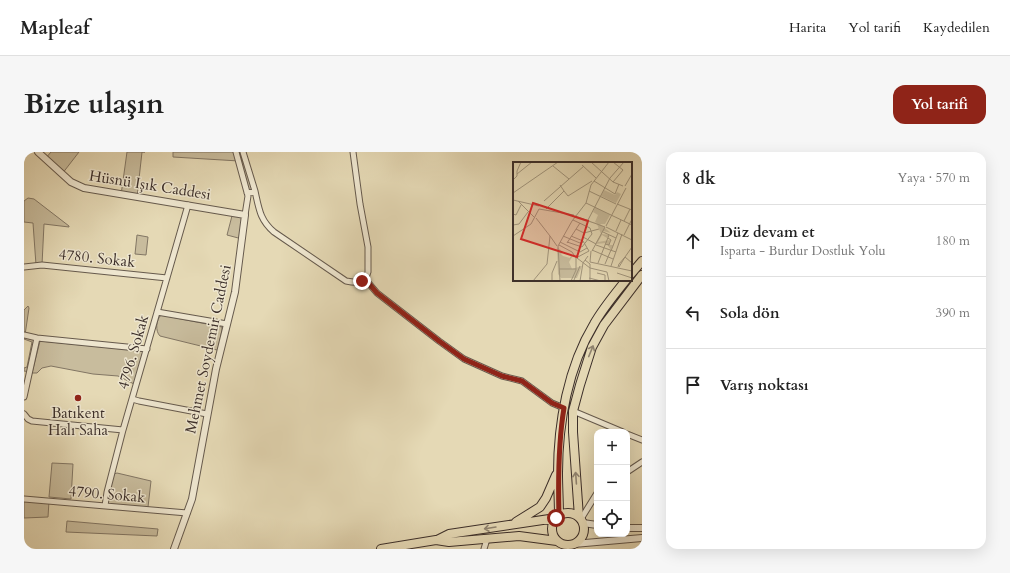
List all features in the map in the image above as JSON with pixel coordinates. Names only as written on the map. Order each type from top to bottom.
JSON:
[{"type":"main road","points":[[632,273],[642,261]]},
{"type":"main road","points":[[436,540],[449,542],[519,536],[557,541],[565,545],[578,542],[583,536],[584,531],[581,520],[574,451],[573,412],[585,368],[596,341],[609,317],[642,275]]},
{"type":"main road","points":[[557,541],[554,538],[552,530],[554,521],[557,517],[560,434],[571,378],[589,333],[606,304],[625,281]]},
{"type":"main road","points":[[511,525],[540,507],[546,498],[558,472]]},
{"type":"main road","points":[[382,549],[436,540],[449,534],[557,517],[569,513],[581,520]]},
{"type":"street","name":"Hüsnü Işık Caddesi","points":[[38,152],[72,182],[84,188],[245,215]]},
{"type":"street","name":"Mehmet Soydemir Caddesi","points":[[174,549],[194,488],[207,414],[235,292],[248,198],[236,152]]},
{"type":"street","points":[[244,152],[262,217],[268,226],[274,232],[346,281],[357,283],[365,279],[367,276],[368,248],[353,152]]},
{"type":"street","points":[[247,193],[255,191]]},
{"type":"street","name":"4796. Sokak","points":[[105,506],[107,492],[123,430],[188,205]]},
{"type":"street","name":"4780. Sokak","points":[[24,267],[42,265],[167,278]]},
{"type":"street","points":[[365,279],[377,293],[464,359],[502,376],[522,381],[552,403],[564,408]]},
{"type":"street","points":[[157,312],[227,324]]},
{"type":"street","points":[[24,335],[37,338],[146,349]]},
{"type":"street","points":[[24,397],[26,374],[37,338]]},
{"type":"street","points":[[132,399],[207,414]]},
{"type":"street","points":[[573,412],[616,429]]},
{"type":"street","points":[[24,414],[28,419],[34,422],[123,430]]},
{"type":"street","points":[[630,435],[642,440]]},
{"type":"street","points":[[630,470],[642,462]]},
{"type":"street","points":[[594,498],[581,520],[594,524]]},
{"type":"street","name":"4790. Sokak","points":[[24,499],[187,513]]},
{"type":"street","points":[[630,528],[642,528]]},
{"type":"street","points":[[574,544],[642,538]]},
{"type":"street","points":[[484,549],[487,539]]},
{"type":"shaded area","points":[[51,152],[79,152],[62,174],[45,159]]},
{"type":"shaded area","points":[[127,152],[142,152],[137,197],[121,195]]},
{"type":"shaded area","points":[[173,152],[243,152],[255,191],[247,193],[239,161],[173,157]]},
{"type":"shaded area","points":[[28,198],[34,199],[69,226],[44,224],[42,265],[36,265],[33,223],[24,222],[24,201]]},
{"type":"shaded area","points":[[233,212],[245,215],[242,239],[227,235]]},
{"type":"shaded area","points":[[137,235],[148,237],[146,255],[135,254]]},
{"type":"shaded area","points":[[28,306],[29,308],[25,335],[37,338],[30,372],[24,371],[24,368],[27,367],[32,342],[24,339],[24,310]]},
{"type":"shaded area","points":[[161,315],[222,327],[218,349],[160,336],[157,331],[157,326]]},
{"type":"shaded area","points":[[40,341],[143,352],[134,384],[118,376],[93,374],[51,366],[42,368],[37,373],[32,373]]},
{"type":"shaded area","points":[[52,463],[73,464],[71,499],[49,497]]},
{"type":"shaded area","points":[[117,473],[151,481],[148,507],[108,504],[108,497],[114,474]]},
{"type":"shaded area","points":[[24,499],[49,501],[48,517],[24,518]]},
{"type":"shaded area","points":[[67,521],[158,529],[157,536],[66,532]]},
{"type":"place","name":"Batıkent Halı Saha","points":[[78,398]]},
{"type":"route","points":[[362,281],[365,279],[377,293],[464,359],[502,376],[522,381],[552,403],[564,408],[560,434],[558,472],[559,516],[556,518]]}]
